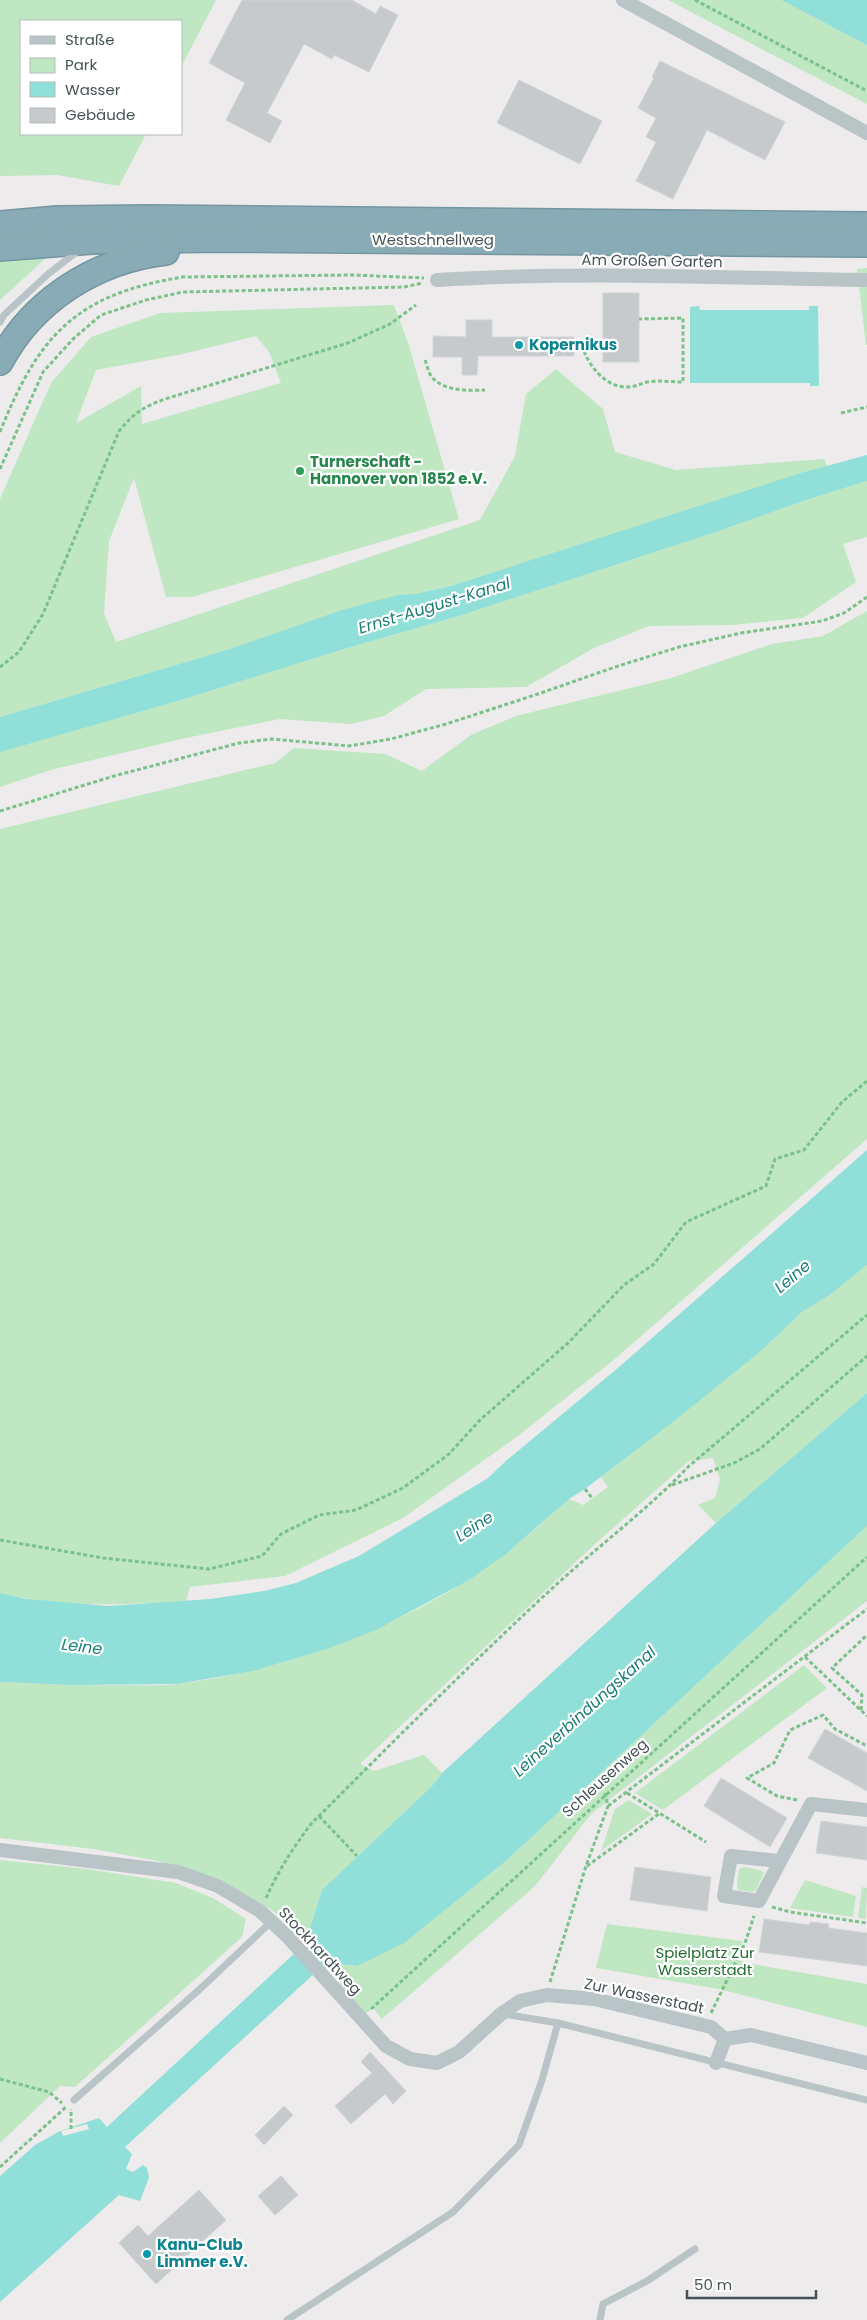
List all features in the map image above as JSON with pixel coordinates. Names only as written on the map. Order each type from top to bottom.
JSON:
[{"type":"highway","name":"Westschnellweg","points":[[0,224],[57,219],[147,218],[867,225]]},
{"type":"highway","name":"Westschnellweg","points":[[0,248],[92,242],[216,239],[867,244]]},
{"type":"highway","points":[[0,362],[22,328],[40,308],[66,289],[107,266],[141,255],[176,251],[216,239]]},
{"type":"street","points":[[623,0],[867,133]]},
{"type":"street","name":"Am Großen Garten","points":[[437,280],[485,277],[582,276],[867,280]]},
{"type":"street","points":[[779,1861],[731,1856],[724,1896],[759,1902],[779,1861],[811,1804],[867,1810]]},
{"type":"street","name":"Stockhardtweg","points":[[0,1850],[178,1872],[218,1886],[260,1911],[287,1936],[386,2046],[410,2059],[437,2063],[459,2052],[501,2014]]},
{"type":"street","name":"Zur Wasserstadt","points":[[501,2014],[520,2001],[547,1995],[594,1999],[711,2027],[725,2039]]},
{"type":"street","points":[[716,2063],[725,2039],[751,2035],[867,2063]]},
{"type":"lane","points":[[0,322],[4,315],[47,275],[68,257],[92,242]]},
{"type":"lane","points":[[72,2101],[200,1989],[271,1922]]},
{"type":"lane","points":[[501,2014],[558,2024],[867,2100]]},
{"type":"lane","points":[[287,2320],[453,2212],[519,2145],[558,2024]]},
{"type":"lane","points":[[600,2320],[603,2304],[647,2281],[695,2249]]},
{"type":"path","points":[[695,0],[867,91]]},
{"type":"path","points":[[0,432],[31,364],[46,345],[76,315],[94,303],[116,294],[162,280],[183,277],[353,275],[417,276],[437,280]]},
{"type":"path","points":[[0,469],[30,397],[43,372],[73,338],[101,316],[146,300],[183,292],[404,287],[437,280]]},
{"type":"path","points":[[0,667],[19,652],[43,614],[119,431],[133,414],[148,405],[165,399],[348,343],[390,324],[416,305]]},
{"type":"path","points":[[582,344],[585,357],[597,372],[615,386],[626,387],[647,382],[683,382],[683,318],[639,319]]},
{"type":"path","points":[[425,360],[432,376],[444,385],[459,389],[485,390]]},
{"type":"path","points":[[840,413],[867,407]]},
{"type":"path","points":[[0,811],[114,776],[246,742],[272,739],[349,746],[391,738],[464,718],[615,666],[680,647],[741,633],[822,621],[844,613],[867,597]]},
{"type":"path","points":[[0,1540],[103,1558],[209,1569],[262,1556],[281,1534],[319,1515],[356,1510],[403,1488],[449,1454],[480,1420],[568,1343],[624,1285],[654,1264],[686,1222],[766,1186],[776,1159],[804,1150],[842,1102],[867,1081]]},
{"type":"path","points":[[260,1911],[275,1878],[292,1850],[319,1816],[449,1686],[558,1584],[671,1485],[688,1467],[867,1314]]},
{"type":"path","points":[[671,1485],[734,1463],[760,1449],[867,1356]]},
{"type":"path","points":[[585,1490],[592,1498]]},
{"type":"path","name":"Schleusenweg","points":[[361,2018],[867,1557]]},
{"type":"path","points":[[608,1806],[867,1609]]},
{"type":"path","points":[[860,1710],[862,1695],[832,1668],[867,1635]]},
{"type":"path","points":[[805,1657],[867,1716]]},
{"type":"path","points":[[811,1804],[777,1796],[746,1778],[774,1763],[790,1730],[823,1716],[835,1729],[867,1746]]},
{"type":"path","points":[[547,1995],[554,1965],[586,1866],[608,1806],[606,1793]]},
{"type":"path","points":[[627,1793],[706,1842]]},
{"type":"path","points":[[586,1866],[660,1813]]},
{"type":"path","points":[[319,1816],[357,1856]]},
{"type":"path","points":[[704,2026],[745,1943],[759,1902],[790,1912],[867,1923]]},
{"type":"path","points":[[0,2079],[48,2092],[67,2106]]},
{"type":"path","points":[[0,2167],[72,2101]]},
{"type":"path","points":[[70,2128],[72,2101]]},
{"type":"green space","points":[[0,0],[216,0],[182,65],[182,20],[20,20],[20,135],[145,135],[119,186],[57,175],[0,176]]},
{"type":"green space","points":[[668,0],[781,0],[867,45],[867,104]]},
{"type":"green space","points":[[47,257],[0,300],[0,261]]},
{"type":"green space","points":[[867,268],[867,345],[866,345],[857,269]]},
{"type":"green space","points":[[394,305],[409,346],[459,519],[192,597],[166,597],[134,478],[109,541],[104,613],[116,642],[480,520],[515,456],[526,394],[556,369],[603,409],[615,452],[676,470],[824,459],[827,466],[451,586],[415,594],[398,595],[233,648],[0,717],[0,499],[51,383],[91,337],[160,313]],"holes":[[[256,336],[269,352],[281,383],[142,424],[141,386],[76,423],[96,370],[178,355]]]},
{"type":"green space","points":[[867,481],[867,537],[843,544],[856,582],[803,618],[732,625],[649,626],[594,648],[526,687],[426,689],[384,716],[351,724],[280,719],[186,738],[54,769],[0,787],[0,751],[181,700],[344,649],[459,616]]},
{"type":"green space","points":[[867,611],[867,1139],[616,1358],[518,1436],[403,1518],[285,1576],[190,1587],[186,1601],[139,1604],[69,1603],[23,1598],[0,1593],[0,829],[275,763],[294,748],[385,754],[422,771],[471,735],[516,716],[671,678],[772,644],[823,636]]},
{"type":"green space","points":[[867,1265],[867,1393],[716,1523],[698,1505],[715,1498],[720,1479],[713,1458],[689,1461],[596,1543],[360,1764],[374,1771],[424,1755],[442,1773],[432,1786],[322,1890],[306,1941],[272,1910],[220,1879],[153,1860],[93,1849],[0,1838],[0,1682],[161,1685],[216,1678],[292,1660],[329,1648],[400,1618],[468,1580],[495,1562],[569,1499],[583,1505],[608,1487],[601,1477],[761,1351],[802,1312],[831,1294]]},
{"type":"green space","points":[[867,1526],[867,1601],[592,1813],[535,1886],[382,2019],[373,2008],[361,2018],[340,1995],[339,1964],[357,1966],[403,1944],[507,1860]]},
{"type":"green space","points":[[804,1665],[827,1688],[663,1810],[635,1793]]},
{"type":"green space","points":[[629,1800],[652,1814],[601,1851],[615,1809]]},
{"type":"green space","points":[[0,1860],[87,1869],[176,1883],[213,1898],[246,1919],[242,1937],[75,2087],[60,2086],[0,2143]]},
{"type":"green space","points":[[743,1867],[760,1870],[764,1873],[756,1890],[752,1892],[738,1890],[739,1870]]},
{"type":"green space","points":[[805,1880],[856,1896],[853,1917],[790,1908]]},
{"type":"green space","points":[[862,1887],[867,1888],[866,1919],[858,1918]]},
{"type":"green space","name":"Spielplatz Zur Wasserstadt","points":[[607,1924],[742,1941],[740,1960],[747,1963],[867,1984],[867,2027],[719,1989],[596,1968]]},
{"type":"water","points":[[781,0],[867,0],[867,45]]},
{"type":"water","points":[[699,306],[700,310],[809,310],[809,306],[818,306],[819,386],[810,386],[810,383],[690,383],[690,307]]},
{"type":"water","name":"Ernst-August-Kanal","points":[[867,455],[867,481],[459,616],[344,649],[181,700],[0,752],[0,717],[233,648],[342,610],[398,595],[415,594],[451,586],[801,473]]},
{"type":"water","name":"Leine","points":[[867,1150],[867,1265],[831,1294],[802,1312],[761,1351],[674,1421],[585,1489],[569,1499],[506,1554],[469,1580],[376,1630],[324,1650],[253,1671],[177,1684],[70,1685],[0,1682],[0,1593],[27,1599],[109,1606],[210,1599],[264,1591],[296,1583],[359,1556],[488,1478],[619,1367]]},
{"type":"water","name":"Leineverbindungskanal","points":[[867,1393],[867,1526],[507,1860],[403,1944],[357,1966],[339,1964],[315,1973],[125,2147],[132,2154],[126,2169],[133,2172],[143,2165],[147,2168],[149,2178],[140,2201],[119,2195],[0,2302],[0,2176],[35,2145],[60,2131],[99,2118],[107,2127],[296,1952],[306,1941],[322,1890],[432,1786],[442,1773],[716,1523]]},
{"type":"pier","points":[[87,2124],[89,2129],[63,2136],[61,2131]]},
{"type":"building","points":[[242,0],[352,0],[376,14],[380,6],[398,15],[369,72],[334,55],[332,59],[304,44],[267,113],[282,121],[270,143],[226,120],[245,83],[209,63]]},
{"type":"building","points":[[660,61],[785,122],[765,160],[707,130],[673,199],[636,181],[656,142],[646,137],[656,118],[638,108],[654,78],[652,77]]},
{"type":"building","points":[[519,80],[602,121],[580,164],[497,123]]},
{"type":"building","points":[[603,293],[639,293],[639,362],[603,362]]},
{"type":"building","points":[[466,320],[492,320],[492,337],[574,337],[574,356],[478,356],[477,375],[462,375],[462,357],[433,357],[433,336],[466,337]]},
{"type":"building","points":[[825,1729],[867,1753],[867,1791],[808,1758]]},
{"type":"building","points":[[721,1778],[787,1818],[770,1847],[704,1806]]},
{"type":"building","points":[[821,1821],[867,1827],[867,1860],[816,1853]]},
{"type":"building","points":[[635,1867],[711,1877],[707,1911],[630,1900]]},
{"type":"building","points":[[764,1919],[809,1925],[810,1922],[829,1924],[828,1928],[867,1933],[867,1966],[759,1952]]},
{"type":"building","points":[[370,2052],[406,2091],[393,2104],[385,2094],[351,2124],[335,2106],[372,2073],[361,2062]]},
{"type":"building","points":[[284,2106],[293,2115],[264,2145],[255,2135]]},
{"type":"building","points":[[281,2176],[298,2195],[275,2215],[258,2196]]},
{"type":"building","points":[[199,2190],[226,2220],[156,2284],[119,2243],[138,2225],[148,2236]]},
{"type":"place","name":"Kopernikus","points":[[519,345]]},
{"type":"place","name":"Turnerschaft - Hannover von 1852 e.V.","points":[[300,471]]},
{"type":"place","name":"Kanu-Club Limmer e.V.","points":[[147,2254]]}]
